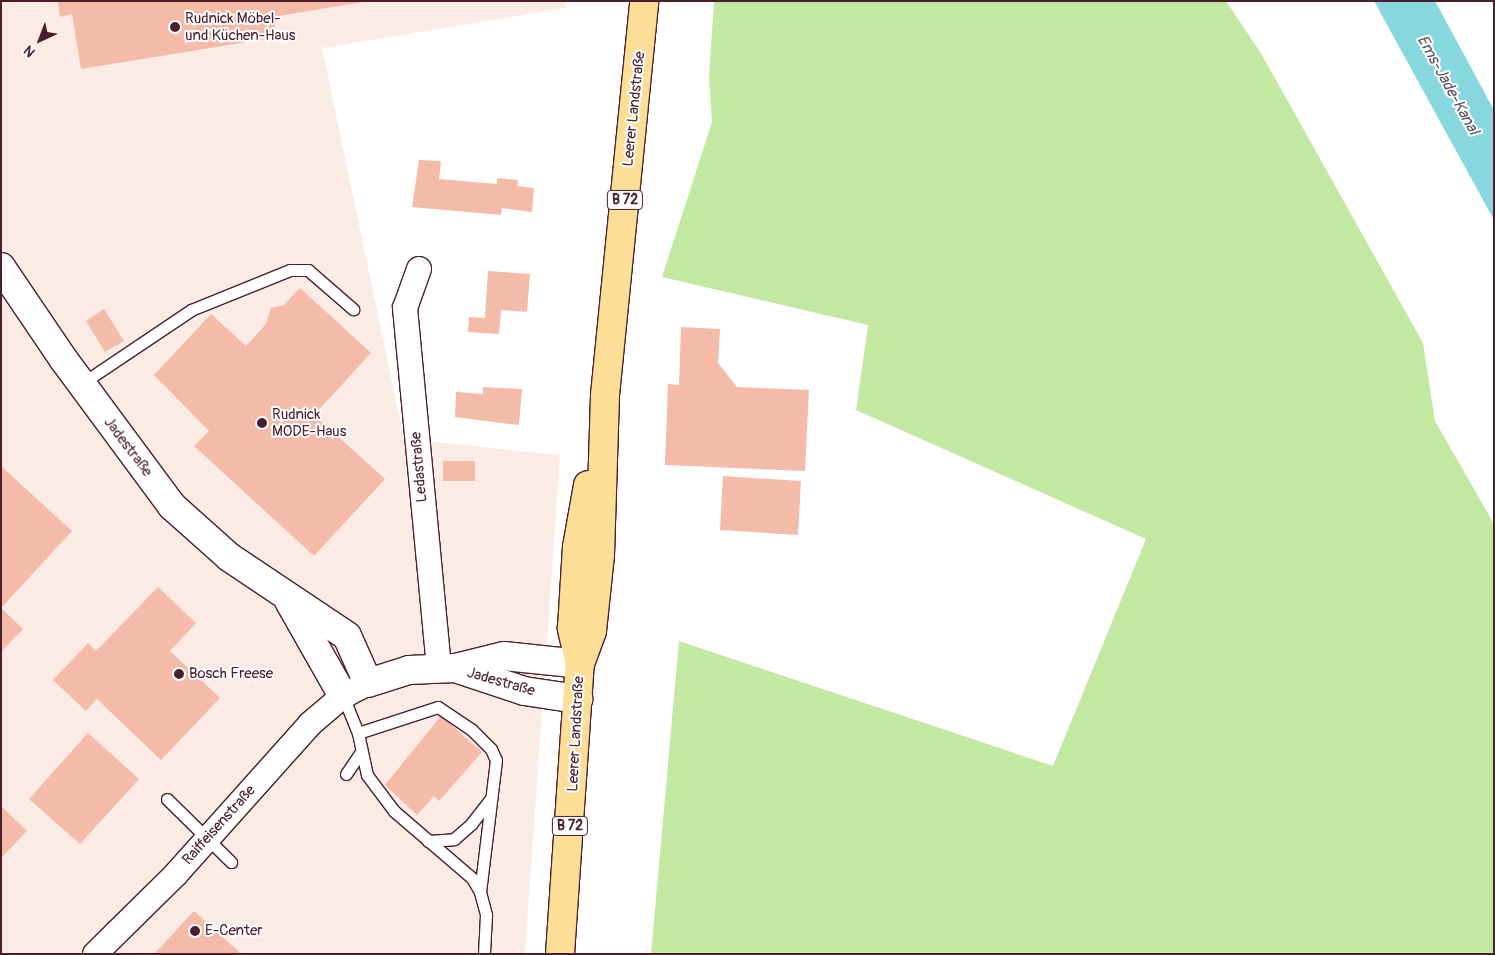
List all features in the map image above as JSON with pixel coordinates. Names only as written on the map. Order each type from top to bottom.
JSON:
[{"type":"main road","name":"Leerer Landstraße","points":[[560,954],[580,664],[592,630],[600,555],[605,395],[644,1]]},
{"type":"street","name":"Jadestraße","points":[[1,267],[81,384],[172,506],[229,556],[286,598],[347,636],[368,683]]},
{"type":"street","name":"Ledastraße","points":[[419,269],[405,308],[447,668]]},
{"type":"street","name":"Jadestraße","points":[[286,598],[343,696],[368,683],[409,670],[447,668],[504,656],[580,664]]},
{"type":"street","name":"Jadestraße","points":[[447,668],[524,691],[578,699]]},
{"type":"street","name":"Raiffeisenstraße","points":[[95,954],[176,874],[310,724],[343,696]]},
{"type":"lane","points":[[81,384],[191,310],[290,270],[308,270],[353,309]]},
{"type":"lane","points":[[343,696],[358,733],[360,753],[367,775],[394,811],[472,878],[480,892],[486,915],[484,954]]},
{"type":"lane","points":[[358,733],[438,707],[471,729],[491,749],[496,760],[480,892]]},
{"type":"lane","points":[[346,774],[360,753]]},
{"type":"lane","points":[[428,841],[454,839],[471,824],[492,796]]},
{"type":"lane","points":[[167,799],[231,862]]},
{"type":"shaded area","points":[[1,1],[566,1],[565,8],[322,48],[404,439],[560,455],[525,954],[1,954]]},
{"type":"green space","points":[[714,1],[1226,1],[1262,55],[1423,343],[1435,421],[1494,524],[1494,954],[651,954],[679,641],[1053,766],[1146,539],[856,410],[868,325],[662,277],[712,122],[709,77]]},
{"type":"water","name":"Ems-Jade-Kanal","points":[[1374,1],[1435,1],[1494,110],[1494,220]]},
{"type":"building","name":"Rudnick Möbel- und Küchen-Haus","points":[[58,1],[363,2],[273,17],[277,37],[81,69],[72,14],[60,17]]},
{"type":"building","points":[[419,160],[441,161],[439,179],[497,184],[497,178],[518,180],[517,186],[534,188],[532,212],[502,208],[501,215],[412,207]]},
{"type":"building","points":[[488,271],[530,274],[527,312],[501,310],[499,334],[468,332],[469,317],[485,318]]},
{"type":"building","name":"Rudnick MODE-Haus","points":[[300,288],[371,353],[314,415],[385,479],[314,556],[194,446],[209,431],[154,375],[211,314],[246,346],[266,324],[271,308],[284,305]]},
{"type":"building","points":[[104,309],[124,341],[105,352],[86,321]]},
{"type":"building","points":[[681,327],[720,329],[718,363],[737,387],[809,390],[805,471],[665,465],[668,384],[679,385]]},
{"type":"building","points":[[483,387],[522,389],[519,425],[455,417],[456,392],[483,394]]},
{"type":"building","points":[[443,461],[475,461],[475,481],[443,481]]},
{"type":"building","points":[[1,466],[72,531],[1,608]]},
{"type":"building","points":[[723,476],[801,481],[798,535],[720,530]]},
{"type":"building","points":[[158,587],[196,623],[170,651],[220,698],[161,760],[97,699],[86,711],[53,680],[88,643],[96,651]]},
{"type":"building","points":[[1,608],[23,629],[1,652]]},
{"type":"building","points":[[441,716],[482,752],[439,801],[434,796],[417,815],[385,785]]},
{"type":"building","points":[[88,733],[139,779],[80,844],[29,799]]},
{"type":"building","points":[[1,806],[27,831],[1,858]]},
{"type":"building","name":"E-Center","points":[[194,911],[238,951],[240,954],[154,954]]},
{"type":"place","name":"Rudnick Möbel- und Küchen-Haus","points":[[175,27]]},
{"type":"place","name":"Rudnick MODE-Haus","points":[[262,423]]},
{"type":"place","name":"Bosch Freese","points":[[179,674]]},
{"type":"place","name":"E-Center","points":[[195,931]]}]
